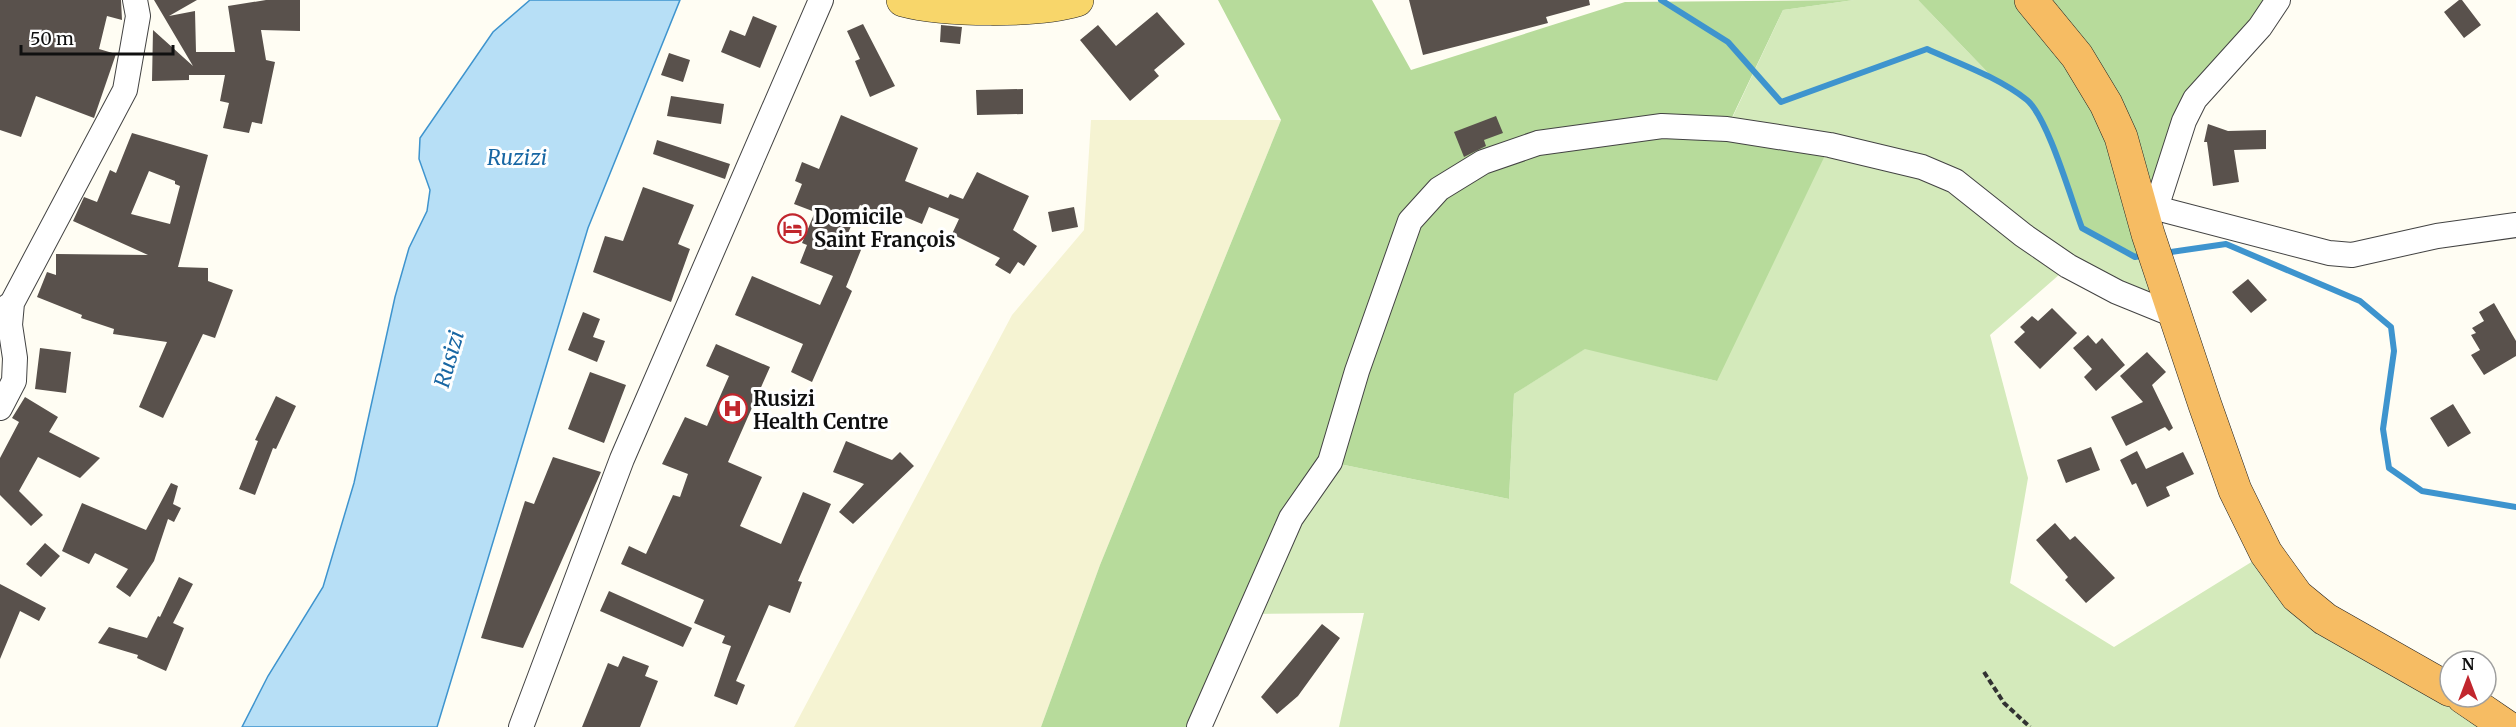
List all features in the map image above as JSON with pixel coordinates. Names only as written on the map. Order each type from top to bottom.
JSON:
[{"type":"highway","points":[[2031,0],[2077,56],[2106,104],[2121,137],[2148,218],[2163,281],[2235,490],[2266,554],[2297,596],[2325,619],[2438,683]]},
{"type":"highway","points":[[2481,709],[2507,727]]},
{"type":"main road","points":[[903,0],[969,7],[1021,7],[1077,0]]},
{"type":"street","points":[[0,408],[14,381],[10,325],[6,308],[125,90],[138,16],[135,0]]},
{"type":"street","points":[[521,727],[622,459],[821,0]]},
{"type":"street","points":[[2278,0],[2260,27],[2194,99],[2148,218],[2329,253],[2352,255],[2437,236],[2516,225]]},
{"type":"street","points":[[1199,727],[1290,518],[1330,462],[1410,221],[1439,189],[1483,162],[1538,143],[1662,126],[1726,129],[1830,145],[1922,167],[1955,182],[2023,235],[2068,266],[2118,292],[2176,316]]},
{"type":"path","points":[[1984,672],[2004,703],[2030,727]]},
{"type":"shaded area","points":[[1091,120],[1281,120],[1100,565],[1041,727],[794,727],[1012,315],[1084,230]]},
{"type":"green space","points":[[1218,0],[1372,0],[1411,70],[1625,2],[1854,0],[1783,10],[1727,128],[1830,145],[1717,381],[1585,349],[1514,394],[1509,499],[1330,462],[1199,727],[1041,727],[1100,565],[1281,120]]},
{"type":"green space","points":[[1854,0],[1918,0],[1995,80],[2029,102],[2048,135],[2082,228],[2148,234],[2176,316],[2068,267],[1990,335],[2028,478],[2010,583],[2114,647],[2266,553],[2297,596],[2438,684],[2438,709],[2478,709],[2507,727],[1339,727],[1364,613],[1249,614],[1330,462],[1509,499],[1514,394],[1586,348],[1717,381],[1727,129],[1783,10]]},
{"type":"green space","points":[[1918,0],[2278,0],[2205,86],[2148,234],[2135,257],[2082,228],[2048,135],[2029,102],[1995,80]]},
{"type":"water","name":"Ruzizi","points":[[530,0],[680,0],[588,228],[437,727],[242,727],[268,676],[323,587],[354,483],[395,297],[409,248],[427,211],[430,190],[419,159],[420,138],[493,32]]},
{"type":"building","points":[[0,0],[121,0],[122,20],[107,16],[99,49],[116,54],[94,118],[36,96],[21,137],[0,130]]},
{"type":"building","points":[[154,0],[197,0],[169,16],[195,11],[196,52],[235,52],[228,6],[266,0],[300,0],[300,31],[261,30],[266,60],[275,62],[262,124],[252,122],[249,133],[223,128],[229,103],[220,101],[225,75],[189,75],[189,80],[152,81],[153,30],[193,66]]},
{"type":"building","points":[[1409,0],[1589,0],[1590,5],[1546,17],[1548,23],[1423,55]]},
{"type":"building","points":[[2462,0],[2481,25],[2464,38],[2444,12]]},
{"type":"building","points":[[1157,12],[1185,44],[1154,70],[1159,76],[1130,101],[1080,40],[1098,25],[1116,46]]},
{"type":"building","points":[[753,16],[777,26],[760,68],[721,52],[730,30],[745,36]]},
{"type":"building","points":[[863,24],[895,86],[870,97],[855,61],[860,59],[847,31]]},
{"type":"building","points":[[941,25],[962,27],[960,44],[940,42]]},
{"type":"building","points":[[669,53],[690,60],[683,82],[661,75]]},
{"type":"building","points":[[1023,89],[1023,114],[977,115],[976,90]]},
{"type":"building","points":[[671,96],[724,104],[721,124],[667,116]]},
{"type":"building","points":[[841,115],[918,148],[905,181],[948,198],[950,194],[963,199],[977,172],[1029,196],[1013,230],[1037,246],[1024,266],[1018,262],[1010,274],[995,265],[1000,258],[952,234],[959,219],[929,207],[922,224],[893,212],[891,217],[860,205],[846,238],[863,245],[846,287],[852,291],[812,382],[791,372],[803,344],[735,315],[752,276],[820,305],[833,276],[800,263],[807,245],[802,243],[815,212],[794,204],[802,184],[795,181],[802,162],[819,169]]},
{"type":"building","points":[[1496,116],[1503,133],[1484,140],[1486,146],[1464,157],[1454,132]]},
{"type":"building","points":[[2208,124],[2228,131],[2266,130],[2266,149],[2234,150],[2239,182],[2213,186],[2207,142],[2204,142]]},
{"type":"building","points":[[132,133],[208,155],[178,267],[208,268],[208,281],[233,290],[215,338],[203,334],[163,418],[139,407],[167,342],[113,334],[114,329],[81,318],[82,315],[37,297],[47,272],[56,275],[56,254],[148,255],[73,221],[84,197],[97,202],[110,170],[116,173]],"holes":[[[149,171],[175,181],[175,184],[180,186],[170,224],[131,214]]]},
{"type":"building","points":[[657,140],[730,164],[725,179],[653,154]]},
{"type":"building","points":[[643,187],[694,205],[678,244],[690,249],[671,302],[593,272],[605,236],[623,241]]},
{"type":"building","points":[[1074,207],[1078,227],[1052,232],[1048,212]]},
{"type":"building","points":[[2248,279],[2267,300],[2251,313],[2232,292]]},
{"type":"building","points":[[2494,303],[2516,341],[2516,356],[2484,375],[2471,355],[2480,350],[2471,335],[2476,333],[2472,328],[2484,321],[2479,312]]},
{"type":"building","points":[[2052,308],[2077,333],[2040,369],[2014,342],[2025,332],[2020,327],[2032,316],[2038,321]]},
{"type":"building","points":[[583,312],[600,319],[593,337],[605,341],[597,362],[568,350]]},
{"type":"building","points":[[2088,335],[2096,344],[2102,338],[2125,365],[2096,391],[2084,377],[2092,369],[2073,348]]},
{"type":"building","points":[[716,344],[770,367],[728,462],[762,477],[740,526],[781,544],[803,492],[831,504],[798,581],[802,582],[790,613],[769,605],[736,681],[745,685],[737,705],[714,696],[731,646],[722,643],[725,636],[694,623],[704,600],[621,564],[629,546],[646,554],[673,495],[680,497],[688,474],[662,464],[685,417],[707,426],[729,376],[706,366]]},
{"type":"building","points":[[40,348],[71,352],[66,393],[35,389]]},
{"type":"building","points":[[2147,352],[2166,372],[2152,385],[2173,428],[2169,431],[2165,427],[2126,446],[2111,417],[2143,402],[2120,376]]},
{"type":"building","points":[[590,372],[626,385],[604,443],[568,429]]},
{"type":"building","points":[[276,396],[296,406],[276,449],[273,448],[255,495],[239,489],[258,441],[255,440]]},
{"type":"building","points":[[25,397],[58,417],[49,432],[100,458],[80,478],[38,457],[19,491],[43,515],[31,526],[0,495],[0,458],[19,422],[12,418]]},
{"type":"building","points":[[2453,404],[2471,433],[2448,447],[2430,418]]},
{"type":"building","points":[[846,441],[892,460],[900,452],[914,466],[853,524],[839,512],[864,484],[833,472]]},
{"type":"building","points":[[2091,447],[2100,470],[2066,483],[2057,460]]},
{"type":"building","points":[[2137,451],[2146,469],[2183,452],[2194,474],[2166,487],[2170,496],[2147,507],[2136,483],[2132,485],[2120,460]]},
{"type":"building","points":[[553,457],[601,472],[523,648],[481,638],[525,501],[534,504]]},
{"type":"building","points":[[171,483],[178,486],[173,504],[181,508],[174,522],[168,519],[154,561],[130,597],[116,587],[128,569],[95,553],[89,564],[62,551],[82,503],[146,530]]},
{"type":"building","points":[[2055,523],[2070,540],[2075,536],[2115,578],[2086,603],[2065,580],[2068,577],[2036,540]]},
{"type":"building","points":[[45,543],[60,556],[41,577],[26,564]]},
{"type":"building","points":[[179,577],[193,584],[173,623],[184,628],[166,671],[137,658],[138,655],[98,643],[109,627],[147,638]]},
{"type":"building","points":[[0,584],[46,608],[39,621],[20,611],[0,659]]},
{"type":"building","points":[[609,591],[692,628],[683,647],[600,611]]},
{"type":"building","points":[[1322,624],[1340,638],[1298,696],[1277,714],[1261,697]]},
{"type":"building","points":[[623,656],[649,666],[645,676],[658,681],[640,727],[582,727],[608,663],[618,667]]},
{"type":"waterway","points":[[1661,0],[1728,42],[1781,102],[1927,49],[1991,78],[2016,92],[2035,109],[2051,141],[2082,228],[2135,257],[2145,255]]},
{"type":"waterway","points":[[2164,253],[2226,244],[2360,301],[2391,327],[2394,351],[2383,429],[2389,468],[2422,491],[2516,507]]},
{"type":"place","name":"Domicile Saint François","points":[[793,228]]},
{"type":"place","name":"Rusizi Health Centre","points":[[732,409]]},
{"type":"water label","name":"Rusizi","points":[[449,359]]}]
